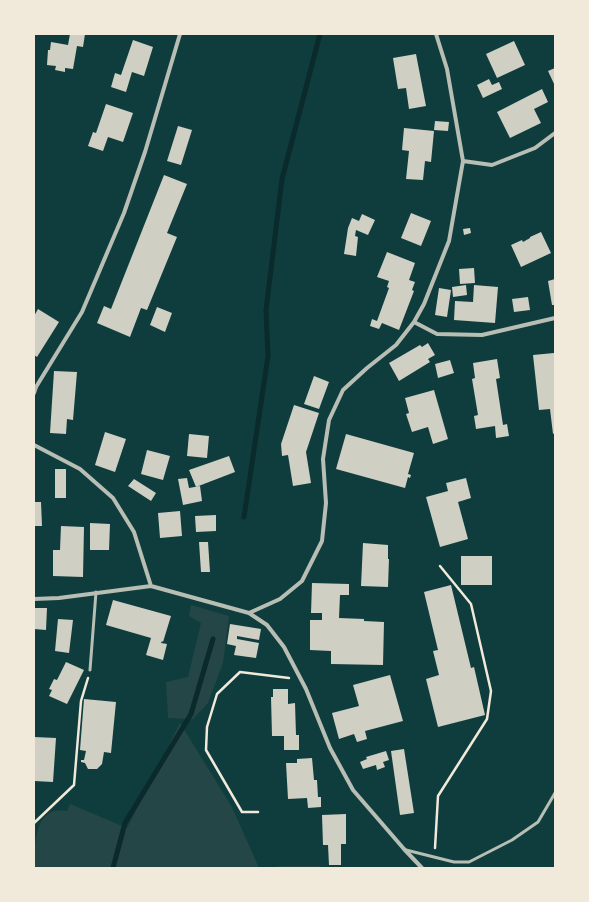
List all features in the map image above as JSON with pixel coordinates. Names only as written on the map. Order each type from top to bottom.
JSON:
[{"type":"street","points":[[34,393],[36,387],[82,312],[124,213],[145,152],[180,34]]},
{"type":"street","points":[[249,614],[280,599],[302,581],[322,541],[326,503],[323,459],[330,420],[343,390],[366,368],[396,345],[414,322],[424,304],[449,241],[463,161],[447,69],[436,34]]},
{"type":"street","points":[[463,161],[492,165],[535,148],[555,133]]},
{"type":"street","points":[[414,322],[437,334],[482,335],[555,318]]},
{"type":"street","points":[[34,445],[80,469],[113,498],[134,532],[151,586]]},
{"type":"street","points":[[34,599],[59,598],[151,586],[249,614],[267,625],[284,647],[301,680],[330,748],[353,790],[421,868]]},
{"type":"lane","points":[[90,670],[96,592]]},
{"type":"lane","points":[[404,849],[454,862],[469,862],[512,840],[538,822],[555,793]]},
{"type":"path","points":[[434,857],[438,796],[486,719],[491,691],[471,604],[440,566]]},
{"type":"path","points":[[34,823],[74,785],[81,702],[90,670]]},
{"type":"path","points":[[258,812],[242,812],[206,750],[207,727],[217,694],[240,672],[301,680]]},
{"type":"shaded area","points":[[191,605],[229,616],[223,663],[208,703],[193,719],[168,718],[166,682],[188,677],[201,623],[189,616]]},
{"type":"shaded area","points":[[180,723],[232,807],[259,868],[34,868],[36,835],[42,820],[47,814],[54,811],[67,811],[70,804],[127,828]]},
{"type":"shaded area","points":[[280,866],[320,866],[320,868],[270,868]]},
{"type":"building","points":[[70,34],[85,34],[83,47],[77,46],[73,69],[65,68],[65,72],[55,70],[56,66],[47,65],[48,50],[50,50],[51,42],[68,45]]},
{"type":"building","points":[[133,40],[153,47],[144,76],[132,72],[126,92],[111,87],[115,73],[121,75]]},
{"type":"building","points":[[514,41],[525,65],[497,78],[486,54]]},
{"type":"building","points":[[416,54],[426,106],[409,109],[406,88],[398,89],[393,58]]},
{"type":"building","points":[[555,68],[555,86],[548,71]]},
{"type":"building","points":[[489,79],[492,85],[499,82],[502,89],[483,98],[477,85]]},
{"type":"building","points":[[542,89],[548,102],[534,109],[541,123],[510,138],[497,112]]},
{"type":"building","points":[[106,104],[133,113],[123,142],[108,137],[103,151],[88,146],[93,132],[96,133]]},
{"type":"building","points":[[435,121],[449,122],[448,131],[434,130]]},
{"type":"building","points":[[178,126],[192,130],[181,165],[167,161]]},
{"type":"building","points":[[404,128],[434,131],[431,162],[425,161],[423,180],[406,179],[409,151],[402,150]]},
{"type":"building","points":[[164,175],[187,184],[167,233],[177,237],[147,310],[141,308],[130,337],[97,323],[104,306],[111,309]]},
{"type":"building","points":[[411,213],[431,221],[421,246],[401,238]]},
{"type":"building","points":[[362,214],[375,220],[368,235],[356,230],[355,236],[358,237],[356,256],[344,254],[348,228],[352,218],[359,221]]},
{"type":"building","points":[[470,228],[471,233],[464,235],[463,229]]},
{"type":"building","points":[[541,232],[551,253],[521,267],[511,245],[522,240],[523,242]]},
{"type":"building","points":[[387,252],[415,263],[409,280],[415,282],[412,290],[414,291],[399,330],[382,323],[379,329],[370,326],[372,319],[377,321],[389,288],[387,287],[389,281],[377,277]]},
{"type":"building","points":[[474,268],[475,283],[460,284],[459,269]]},
{"type":"building","points":[[555,279],[555,305],[552,305],[548,281]]},
{"type":"building","points":[[466,285],[467,295],[453,297],[452,287]]},
{"type":"building","points":[[474,285],[498,287],[495,323],[454,320],[455,301],[473,302]]},
{"type":"building","points":[[439,288],[451,290],[447,317],[435,315]]},
{"type":"building","points":[[528,297],[530,310],[514,312],[512,299]]},
{"type":"building","points":[[157,307],[172,313],[165,332],[150,325]]},
{"type":"building","points":[[38,309],[59,322],[37,357],[34,355],[34,316]]},
{"type":"building","points":[[428,343],[435,355],[428,359],[430,362],[399,381],[389,363],[420,345],[422,347]]},
{"type":"building","points":[[554,353],[555,433],[553,434],[550,409],[539,410],[533,355]]},
{"type":"building","points":[[497,359],[500,378],[496,379],[503,425],[507,424],[509,436],[496,438],[495,426],[476,429],[474,416],[478,415],[472,379],[475,378],[473,363]]},
{"type":"building","points":[[450,360],[454,373],[438,378],[435,364]]},
{"type":"building","points":[[54,371],[77,372],[73,420],[67,419],[66,434],[50,433]]},
{"type":"building","points":[[314,376],[329,382],[319,409],[304,404]]},
{"type":"building","points":[[434,390],[448,439],[433,444],[428,427],[412,432],[406,414],[409,413],[405,398]]},
{"type":"building","points":[[294,405],[319,413],[306,452],[311,483],[293,486],[288,455],[282,456],[281,444]]},
{"type":"building","points":[[105,432],[126,439],[115,472],[95,465]]},
{"type":"building","points":[[189,434],[209,436],[207,458],[187,456]]},
{"type":"building","points":[[346,434],[414,453],[408,474],[411,475],[410,478],[408,477],[405,488],[336,469]]},
{"type":"building","points":[[147,450],[170,456],[163,480],[141,474]]},
{"type":"building","points":[[229,456],[235,472],[196,487],[189,470]]},
{"type":"building","points":[[55,469],[66,469],[66,498],[55,498]]},
{"type":"building","points":[[187,478],[189,488],[200,486],[202,501],[183,505],[178,479]]},
{"type":"building","points":[[466,478],[471,498],[458,502],[468,539],[440,547],[426,497],[448,491],[446,483]]},
{"type":"building","points":[[134,479],[156,493],[151,501],[128,486]]},
{"type":"building","points":[[34,502],[41,502],[42,526],[34,526]]},
{"type":"building","points":[[180,511],[182,536],[160,538],[158,513]]},
{"type":"building","points":[[216,515],[216,531],[196,532],[195,516]]},
{"type":"building","points":[[90,523],[110,524],[109,550],[90,550]]},
{"type":"building","points":[[61,526],[84,527],[83,577],[53,576],[53,550],[60,550]]},
{"type":"building","points":[[199,542],[208,542],[210,572],[201,572]]},
{"type":"building","points":[[363,543],[388,545],[388,587],[361,586]]},
{"type":"building","points":[[461,556],[492,556],[492,585],[461,585]]},
{"type":"building","points":[[312,583],[349,584],[349,595],[340,595],[339,618],[364,619],[364,621],[384,622],[383,665],[331,664],[331,651],[310,650],[310,620],[322,620],[322,613],[311,613]]},
{"type":"building","points":[[451,585],[471,668],[474,667],[485,715],[438,727],[426,679],[439,675],[433,651],[438,650],[424,592]]},
{"type":"building","points":[[113,600],[171,616],[163,642],[162,641],[161,643],[167,644],[163,660],[146,655],[151,638],[106,625]]},
{"type":"building","points":[[34,608],[47,608],[46,630],[34,629]]},
{"type":"building","points":[[58,619],[73,620],[69,653],[55,651]]},
{"type":"building","points":[[230,624],[261,629],[259,640],[237,636],[237,639],[259,643],[256,658],[234,655],[236,646],[227,644]]},
{"type":"building","points":[[66,662],[84,670],[67,704],[49,696],[52,690],[49,689],[54,679],[57,680]]},
{"type":"building","points":[[390,675],[403,721],[365,731],[367,739],[357,742],[354,734],[339,739],[332,713],[359,706],[353,685]]},
{"type":"building","points":[[273,689],[288,689],[288,704],[295,703],[296,735],[299,735],[299,750],[284,750],[284,736],[272,736],[271,697],[273,697]]},
{"type":"building","points":[[84,699],[116,702],[111,753],[104,752],[102,764],[97,769],[88,769],[85,763],[81,762],[81,760],[84,760],[86,751],[80,750]]},
{"type":"building","points":[[34,737],[56,738],[53,782],[34,781]]},
{"type":"building","points":[[404,749],[414,813],[400,815],[391,751]]},
{"type":"building","points":[[386,751],[389,760],[383,762],[385,767],[377,770],[376,765],[363,769],[360,762],[367,759],[366,757]]},
{"type":"building","points":[[312,758],[314,780],[317,780],[318,797],[321,797],[321,807],[308,808],[307,798],[288,799],[286,763],[297,763],[297,759]]},
{"type":"building","points":[[346,814],[346,844],[341,844],[341,865],[329,865],[328,845],[323,845],[322,815]]},
{"type":"waterway","points":[[244,517],[268,356],[266,310],[282,179],[320,34]]},
{"type":"waterway","points":[[113,868],[125,823],[191,714],[213,639]]}]
